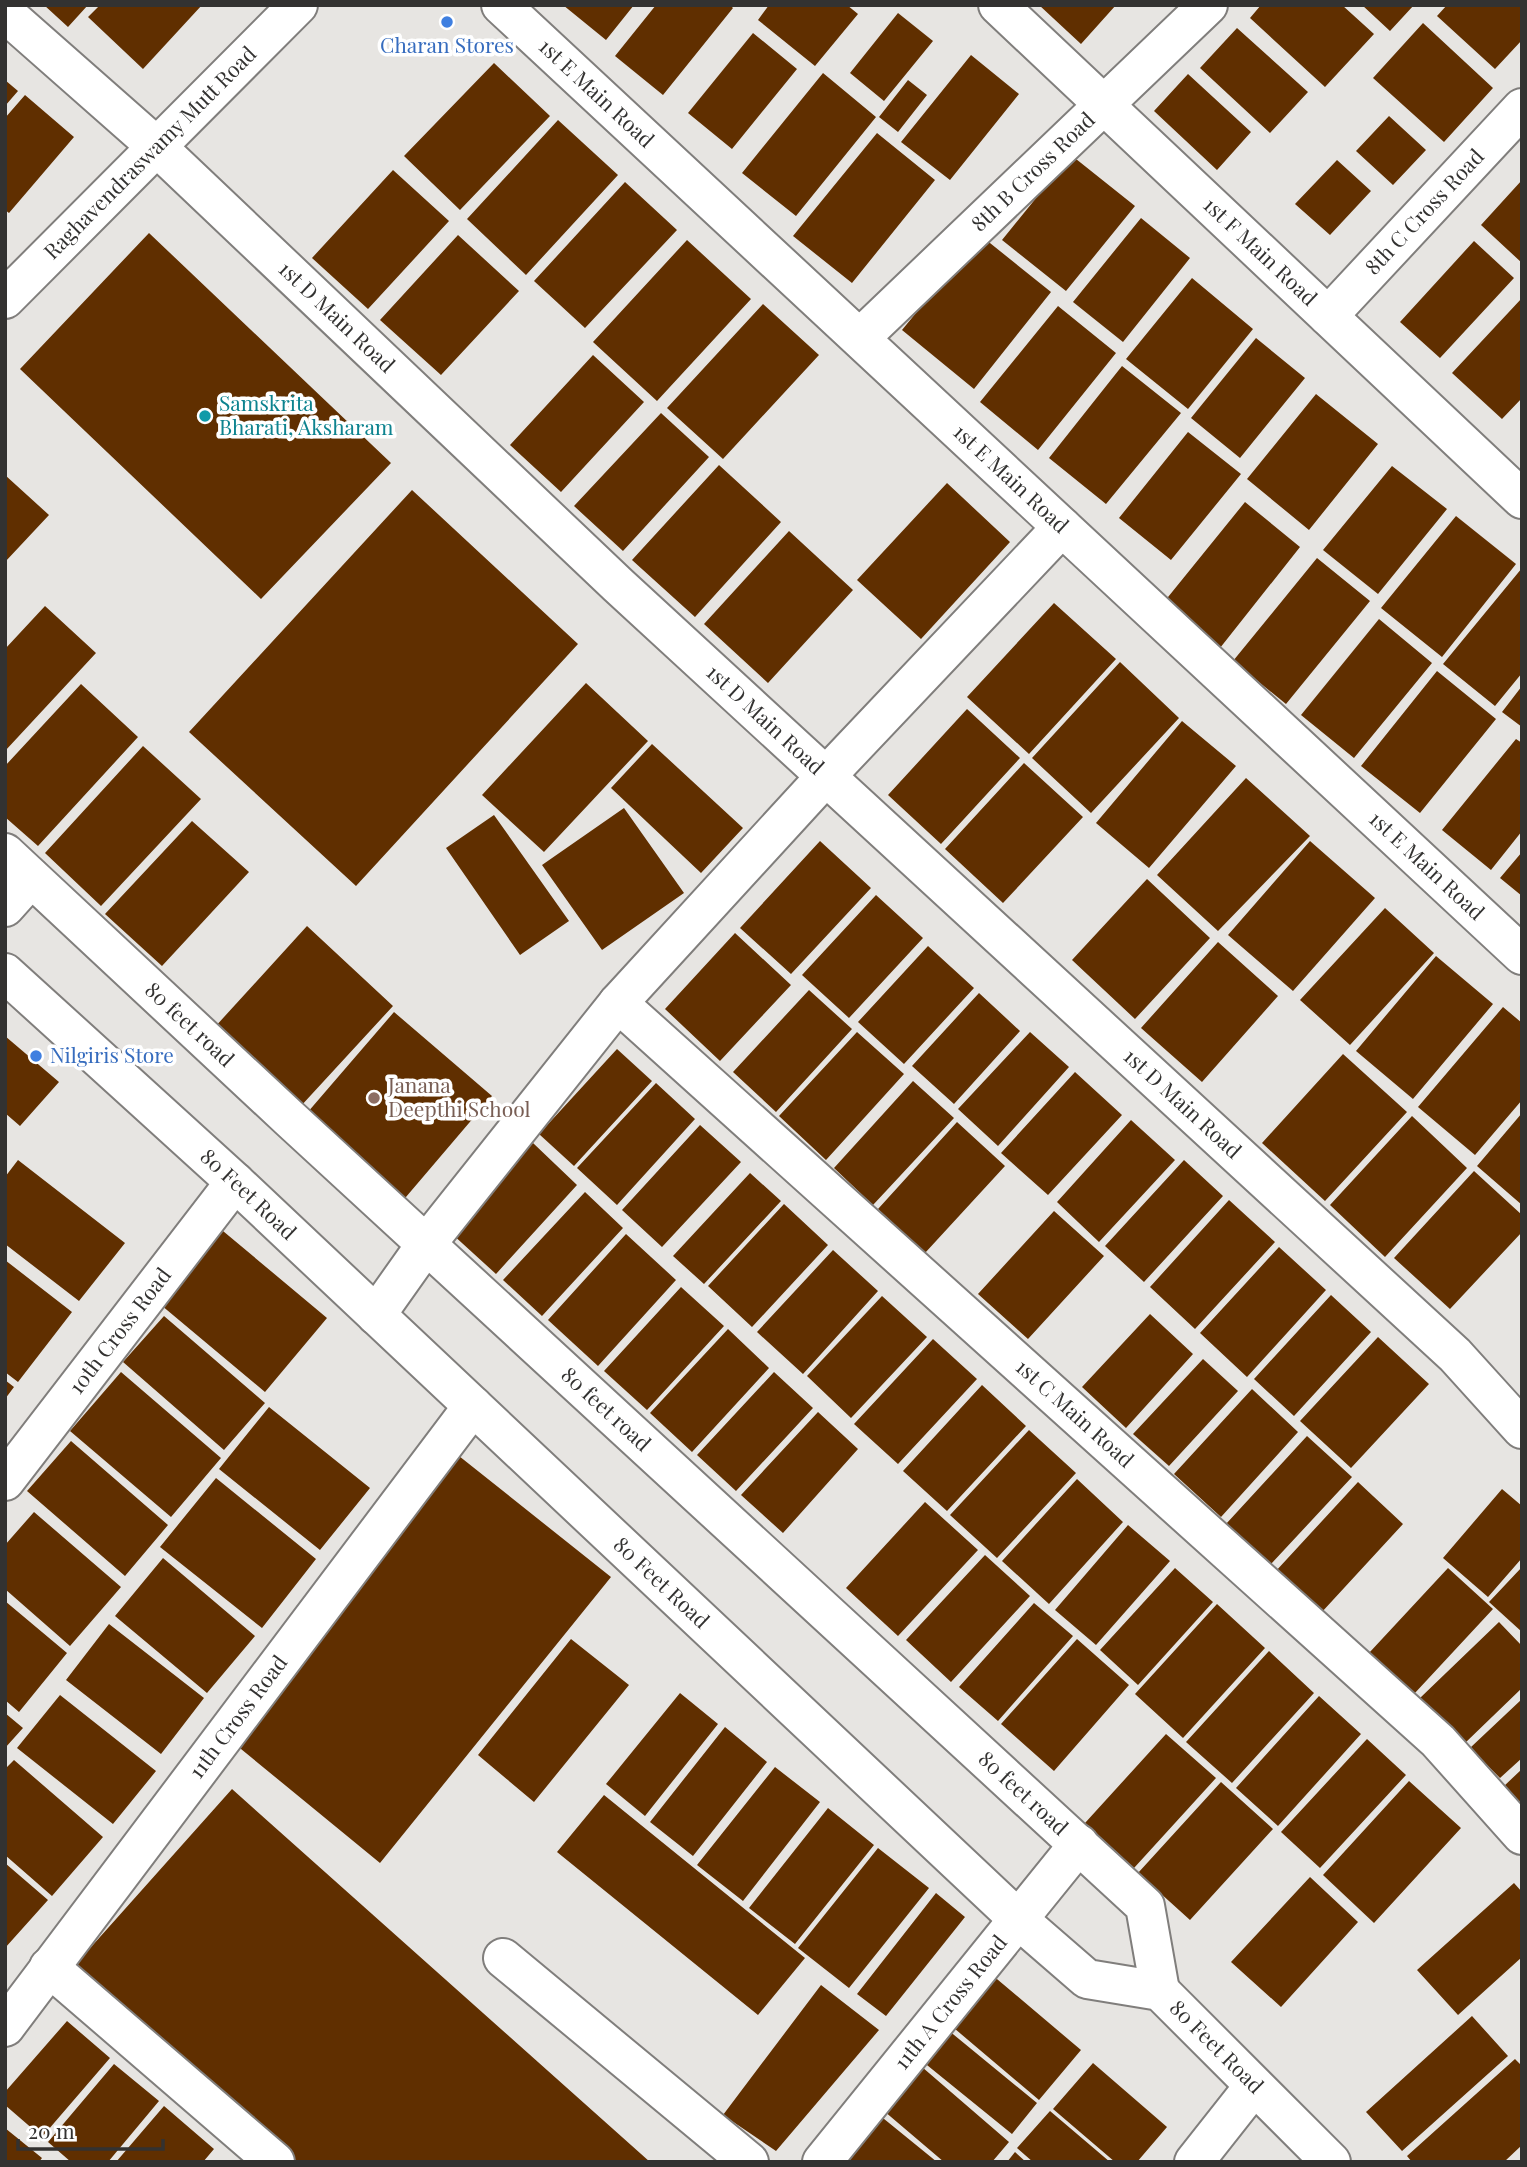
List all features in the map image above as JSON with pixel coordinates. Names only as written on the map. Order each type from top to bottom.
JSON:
[{"type":"street","name":"Raghavendraswamy Mutt Road","points":[[5,299],[298,5]]},
{"type":"street","name":"1st E Main Road","points":[[501,5],[1522,955]]},
{"type":"street","name":"1st F Main Road","points":[[998,5],[1522,499]]},
{"type":"street","name":"8th B Cross Road","points":[[860,338],[1208,5]]},
{"type":"street","name":"1st D Main Road","points":[[5,13],[157,147],[618,585],[1455,1355],[1522,1429]]},
{"type":"street","name":"8th C Cross Road","points":[[1328,316],[1522,108]]},
{"type":"street","points":[[376,1315],[426,1243],[618,1003],[827,775],[1062,527]]},
{"type":"street","points":[[5,907],[18,866]]},
{"type":"street","name":"80 feet road","points":[[18,866],[1145,1906],[1160,1991]]},
{"type":"street","name":"80 Feet Road","points":[[5,973],[235,1182],[1019,1920],[1087,1979],[1160,1991],[1331,2162]]},
{"type":"street","name":"1st C Main Road","points":[[618,1003],[1438,1741],[1522,1835]]},
{"type":"street","name":"10th Cross Road","points":[[5,1481],[235,1182]]},
{"type":"street","name":"11th Cross Road","points":[[5,2027],[473,1406]]},
{"type":"street","name":"11th A Cross Road","points":[[822,2162],[1079,1844]]},
{"type":"street","points":[[503,1958],[749,2162]]},
{"type":"street","points":[[49,1967],[275,2162]]},
{"type":"street","points":[[1194,2162],[1254,2086]]},
{"type":"building","points":[[44,5],[88,5],[68,27]]},
{"type":"building","points":[[100,5],[202,5],[143,69],[88,17]]},
{"type":"building","points":[[563,5],[634,5],[606,40]]},
{"type":"building","points":[[656,5],[730,5],[733,8],[663,95],[615,56]]},
{"type":"building","points":[[769,5],[847,5],[858,14],[815,66],[758,20]]},
{"type":"building","points":[[1039,5],[1116,5],[1081,44]]},
{"type":"building","points":[[1261,5],[1342,5],[1374,34],[1325,87],[1250,18]]},
{"type":"building","points":[[1362,5],[1414,5],[1390,31]]},
{"type":"building","points":[[1447,5],[1522,5],[1522,40],[1495,69],[1437,16]]},
{"type":"building","points":[[898,13],[933,41],[884,101],[850,73]]},
{"type":"building","points":[[1423,23],[1493,88],[1444,142],[1373,78]]},
{"type":"building","points":[[1237,28],[1308,92],[1270,133],[1200,68]]},
{"type":"building","points":[[753,33],[797,69],[732,149],[688,113]]},
{"type":"building","points":[[971,55],[1019,94],[950,180],[901,142]]},
{"type":"building","points":[[494,63],[550,116],[460,210],[404,156]]},
{"type":"building","points":[[823,73],[876,117],[796,216],[742,173]]},
{"type":"building","points":[[1188,74],[1251,132],[1217,170],[1154,111]]},
{"type":"building","points":[[5,80],[18,91],[5,106]]},
{"type":"building","points":[[908,80],[927,95],[898,132],[879,117]]},
{"type":"building","points":[[25,95],[74,137],[9,213],[5,210],[5,118]]},
{"type":"building","points":[[1389,116],[1426,150],[1393,185],[1356,151]]},
{"type":"building","points":[[558,120],[618,175],[526,275],[467,219]]},
{"type":"building","points":[[877,133],[935,180],[852,283],[793,236]]},
{"type":"building","points":[[1071,155],[1135,206],[1066,291],[1002,240]]},
{"type":"building","points":[[1337,160],[1371,191],[1330,235],[1295,204]]},
{"type":"building","points":[[393,170],[449,221],[368,309],[312,258]]},
{"type":"building","points":[[1522,180],[1522,263],[1481,225]]},
{"type":"building","points":[[625,182],[677,230],[585,328],[534,281]]},
{"type":"building","points":[[1141,218],[1190,258],[1123,342],[1073,302]]},
{"type":"building","name":"Samskrita Bharati, Aksharam","points":[[149,233],[391,463],[261,599],[20,369]]},
{"type":"building","points":[[458,235],[519,291],[441,375],[380,320]]},
{"type":"building","points":[[980,235],[1051,292],[974,389],[902,330]]},
{"type":"building","points":[[687,240],[751,299],[657,401],[593,342]]},
{"type":"building","points":[[1474,241],[1514,278],[1440,358],[1400,322]]},
{"type":"building","points":[[1192,278],[1253,329],[1188,409],[1126,359]]},
{"type":"building","points":[[1522,298],[1522,398],[1502,419],[1452,373]]},
{"type":"building","points":[[763,304],[819,355],[723,459],[667,408]]},
{"type":"building","points":[[1058,306],[1116,353],[1038,450],[980,402]]},
{"type":"building","points":[[1256,338],[1305,378],[1240,458],[1191,418]]},
{"type":"building","points":[[593,355],[644,402],[561,492],[510,445]]},
{"type":"building","points":[[1122,366],[1181,413],[1106,504],[1049,458]]},
{"type":"building","points":[[1316,394],[1378,444],[1309,530],[1247,479]]},
{"type":"building","points":[[661,413],[709,457],[623,551],[574,506]]},
{"type":"building","points":[[1188,432],[1241,474],[1171,560],[1119,518]]},
{"type":"building","points":[[719,465],[781,522],[695,617],[632,560]]},
{"type":"building","points":[[1392,466],[1447,509],[1378,594],[1323,550]]},
{"type":"building","points":[[5,475],[49,515],[5,562]]},
{"type":"building","points":[[947,483],[1010,542],[921,639],[857,580]]},
{"type":"building","points":[[412,490],[578,644],[356,886],[189,732]]},
{"type":"building","points":[[1245,502],[1300,547],[1220,648],[1164,602]]},
{"type":"building","points":[[1456,516],[1516,564],[1442,657],[1381,608]]},
{"type":"building","points":[[789,531],[853,590],[768,683],[704,624]]},
{"type":"building","points":[[1317,558],[1370,601],[1286,704],[1233,661]]},
{"type":"building","points":[[1522,568],[1522,673],[1495,706],[1443,664]]},
{"type":"building","points":[[1054,603],[1116,659],[1029,754],[967,697]]},
{"type":"building","points":[[45,606],[96,653],[5,751],[5,649]]},
{"type":"building","points":[[1379,619],[1432,663],[1354,758],[1301,715]]},
{"type":"building","points":[[1120,662],[1179,718],[1091,813],[1032,758]]},
{"type":"building","points":[[1437,671],[1496,719],[1420,813],[1361,766]]},
{"type":"building","points":[[586,683],[648,741],[544,852],[482,795]]},
{"type":"building","points":[[81,684],[138,737],[38,846],[5,817],[5,766]]},
{"type":"building","points":[[1522,686],[1522,727],[1502,712]]},
{"type":"building","points":[[967,709],[1020,758],[941,844],[888,795]]},
{"type":"building","points":[[1182,721],[1236,766],[1149,868],[1096,823]]},
{"type":"building","points":[[1516,739],[1522,743],[1522,831],[1491,870],[1442,830]]},
{"type":"building","points":[[652,744],[743,828],[701,873],[611,788]]},
{"type":"building","points":[[143,746],[201,799],[101,906],[45,853]]},
{"type":"building","points":[[1024,763],[1083,817],[1003,903],[945,849]]},
{"type":"building","points":[[1246,778],[1310,836],[1218,931],[1157,875]]},
{"type":"building","points":[[624,808],[684,893],[602,950],[542,865]]},
{"type":"building","points":[[494,815],[569,921],[520,955],[446,848]]},
{"type":"building","points":[[192,821],[249,872],[162,966],[105,914]]},
{"type":"building","points":[[820,841],[871,888],[791,974],[740,928]]},
{"type":"building","points":[[1310,841],[1375,898],[1293,991],[1228,935]]},
{"type":"building","points":[[1522,852],[1522,896],[1500,878]]},
{"type":"building","points":[[1147,879],[1210,938],[1135,1019],[1072,960]]},
{"type":"building","points":[[876,895],[923,938],[849,1018],[802,975]]},
{"type":"building","points":[[1385,908],[1434,953],[1350,1045],[1300,1000]]},
{"type":"building","points":[[307,926],[393,1006],[300,1107],[214,1028]]},
{"type":"building","points":[[735,933],[791,985],[720,1061],[665,1009]]},
{"type":"building","points":[[1218,942],[1278,996],[1202,1082],[1141,1028]]},
{"type":"building","points":[[928,946],[974,988],[904,1064],[858,1022]]},
{"type":"building","points":[[1436,956],[1493,1004],[1413,1099],[1356,1051]]},
{"type":"building","points":[[809,990],[852,1029],[776,1112],[733,1072]]},
{"type":"building","points":[[979,993],[1020,1031],[954,1104],[912,1066]]},
{"type":"building","points":[[1503,1007],[1522,1023],[1522,1100],[1475,1155],[1418,1107]]},
{"type":"building","points":[[394,1012],[492,1096],[400,1204],[301,1120]]},
{"type":"building","points":[[857,1032],[904,1074],[826,1160],[779,1116]]},
{"type":"building","points":[[1030,1032],[1069,1067],[998,1146],[958,1109]]},
{"type":"building","points":[[5,1036],[59,1082],[20,1126],[5,1113]]},
{"type":"building","points":[[617,1049],[652,1081],[574,1166],[539,1134]]},
{"type":"building","points":[[1343,1054],[1407,1112],[1325,1201],[1262,1143]]},
{"type":"building","points":[[1075,1072],[1122,1115],[1048,1195],[1001,1153]]},
{"type":"building","points":[[913,1081],[954,1118],[873,1205],[834,1168]]},
{"type":"building","points":[[656,1083],[695,1119],[617,1205],[577,1168]]},
{"type":"building","points":[[1522,1113],[1522,1205],[1477,1166]]},
{"type":"building","points":[[1412,1116],[1467,1168],[1385,1257],[1330,1205]]},
{"type":"building","points":[[1131,1120],[1175,1160],[1099,1242],[1057,1202]]},
{"type":"building","points":[[957,1122],[1005,1166],[925,1253],[878,1209]]},
{"type":"building","points":[[700,1125],[741,1162],[662,1247],[622,1210]]},
{"type":"building","points":[[533,1143],[577,1185],[496,1274],[451,1233]]},
{"type":"building","points":[[18,1160],[125,1243],[79,1301],[5,1244],[5,1177]]},
{"type":"building","points":[[1184,1160],[1223,1196],[1144,1282],[1105,1246]]},
{"type":"building","points":[[1474,1171],[1522,1215],[1522,1232],[1450,1309],[1394,1258]]},
{"type":"building","points":[[750,1173],[781,1201],[704,1284],[673,1256]]},
{"type":"building","points":[[585,1192],[623,1228],[542,1316],[503,1280]]},
{"type":"building","points":[[1229,1200],[1275,1242],[1195,1329],[1150,1287]]},
{"type":"building","points":[[784,1204],[828,1245],[752,1327],[708,1286]]},
{"type":"building","points":[[1054,1211],[1104,1256],[1028,1339],[978,1294]]},
{"type":"building","points":[[223,1231],[327,1318],[265,1392],[161,1305]]},
{"type":"building","points":[[626,1234],[676,1280],[598,1366],[548,1320]]},
{"type":"building","points":[[1279,1247],[1326,1290],[1247,1377],[1200,1333]]},
{"type":"building","points":[[833,1250],[878,1291],[803,1374],[757,1332]]},
{"type":"building","points":[[5,1260],[72,1312],[18,1382],[5,1372]]},
{"type":"building","points":[[681,1287],[724,1326],[647,1410],[604,1371]]},
{"type":"building","points":[[1331,1295],[1371,1332],[1294,1416],[1254,1379]]},
{"type":"building","points":[[882,1296],[927,1337],[851,1418],[807,1376]]},
{"type":"building","points":[[1150,1314],[1193,1354],[1126,1428],[1082,1387]]},
{"type":"building","points":[[164,1316],[265,1403],[224,1450],[123,1362]]},
{"type":"building","points":[[728,1329],[769,1368],[692,1452],[650,1413]]},
{"type":"building","points":[[1378,1337],[1429,1384],[1351,1468],[1300,1421]]},
{"type":"building","points":[[933,1339],[977,1379],[898,1464],[854,1424]]},
{"type":"building","points":[[1203,1359],[1238,1391],[1169,1466],[1133,1434]]},
{"type":"building","points":[[121,1372],[221,1458],[171,1517],[70,1431]]},
{"type":"building","points":[[774,1372],[813,1408],[736,1491],[697,1455]]},
{"type":"building","points":[[5,1380],[14,1387],[5,1399]]},
{"type":"building","points":[[982,1385],[1026,1426],[947,1511],[903,1471]]},
{"type":"building","points":[[1252,1389],[1298,1432],[1221,1517],[1174,1474]]},
{"type":"building","points":[[269,1407],[370,1488],[320,1550],[219,1469]]},
{"type":"building","points":[[818,1412],[858,1449],[783,1533],[741,1495]]},
{"type":"building","points":[[1029,1430],[1076,1473],[997,1558],[950,1515]]},
{"type":"building","points":[[1307,1436],[1352,1477],[1271,1564],[1226,1524]]},
{"type":"building","points":[[71,1441],[168,1525],[125,1576],[27,1491]]},
{"type":"building","points":[[459,1456],[611,1577],[380,1863],[230,1740]]},
{"type":"building","points":[[216,1478],[316,1559],[262,1628],[160,1547]]},
{"type":"building","points":[[1077,1479],[1123,1522],[1049,1604],[1002,1561]]},
{"type":"building","points":[[1358,1482],[1403,1524],[1321,1613],[1275,1572]]},
{"type":"building","points":[[1502,1489],[1522,1506],[1522,1558],[1488,1597],[1443,1558]]},
{"type":"building","points":[[925,1502],[978,1550],[898,1636],[846,1588]]},
{"type":"building","points":[[34,1512],[121,1587],[70,1646],[5,1589],[5,1545]]},
{"type":"building","points":[[1128,1525],[1170,1561],[1096,1645],[1055,1610]]},
{"type":"building","points":[[985,1555],[1030,1596],[951,1682],[906,1640]]},
{"type":"building","points":[[163,1558],[255,1636],[207,1693],[115,1616]]},
{"type":"building","points":[[1522,1567],[1522,1632],[1489,1602]]},
{"type":"building","points":[[1175,1568],[1213,1602],[1138,1685],[1100,1650]]},
{"type":"building","points":[[1448,1568],[1493,1609],[1414,1694],[1369,1653]]},
{"type":"building","points":[[5,1601],[67,1653],[19,1712],[5,1700]]},
{"type":"building","points":[[1034,1603],[1073,1636],[998,1721],[959,1687]]},
{"type":"building","points":[[1217,1604],[1265,1648],[1183,1738],[1135,1694]]},
{"type":"building","points":[[1499,1622],[1522,1646],[1522,1688],[1464,1744],[1420,1698]]},
{"type":"building","points":[[109,1624],[204,1698],[161,1754],[66,1680]]},
{"type":"building","points":[[571,1639],[629,1685],[534,1802],[478,1755]]},
{"type":"building","points":[[1077,1639],[1129,1685],[1054,1771],[1001,1724]]},
{"type":"building","points":[[1269,1651],[1314,1693],[1232,1783],[1186,1742]]},
{"type":"building","points":[[680,1693],[718,1724],[645,1816],[606,1784]]},
{"type":"building","points":[[60,1695],[156,1771],[113,1824],[17,1748]]},
{"type":"building","points":[[1319,1696],[1361,1734],[1278,1826],[1236,1788]]},
{"type":"building","points":[[1522,1699],[1522,1758],[1500,1778],[1470,1748]]},
{"type":"building","points":[[5,1713],[23,1728],[5,1748]]},
{"type":"building","points":[[725,1727],[767,1762],[693,1856],[650,1822]]},
{"type":"building","points":[[1166,1734],[1216,1778],[1134,1868],[1085,1823]]},
{"type":"building","points":[[1367,1739],[1406,1775],[1320,1868],[1281,1832]]},
{"type":"building","points":[[14,1760],[103,1837],[52,1896],[5,1855],[5,1769]]},
{"type":"building","points":[[775,1767],[820,1802],[743,1901],[697,1865]]},
{"type":"building","points":[[1522,1769],[1522,1807],[1503,1787]]},
{"type":"building","points":[[1409,1781],[1461,1828],[1374,1923],[1323,1875]]},
{"type":"building","points":[[1221,1782],[1273,1829],[1190,1920],[1138,1873]]},
{"type":"building","points":[[232,1789],[650,2162],[295,2162],[75,1965]]},
{"type":"building","points":[[604,1795],[805,1958],[758,2015],[557,1852]]},
{"type":"building","points":[[828,1808],[874,1845],[795,1944],[749,1908]]},
{"type":"building","points":[[878,1848],[929,1888],[849,1988],[798,1948]]},
{"type":"building","points":[[5,1863],[48,1900],[5,1948]]},
{"type":"building","points":[[1310,1877],[1358,1922],[1281,2007],[1231,1962]]},
{"type":"building","points":[[1514,1883],[1522,1892],[1522,1957],[1458,2015],[1417,1970]]},
{"type":"building","points":[[936,1893],[965,1917],[886,2016],[857,1994]]},
{"type":"building","points":[[991,1974],[1081,2050],[1039,2100],[948,2023]]},
{"type":"building","points":[[821,1985],[879,2030],[776,2151],[723,2115]]},
{"type":"building","points":[[1472,2016],[1508,2056],[1402,2151],[1366,2112]]},
{"type":"building","points":[[67,2021],[110,2058],[42,2137],[5,2105],[5,2092]]},
{"type":"building","points":[[948,2030],[1037,2103],[1012,2134],[922,2061]]},
{"type":"building","points":[[1515,2059],[1522,2066],[1522,2145],[1504,2162],[1412,2162],[1407,2156]]},
{"type":"building","points":[[1093,2063],[1167,2127],[1137,2162],[1115,2162],[1053,2109]]},
{"type":"building","points":[[114,2064],[159,2101],[108,2162],[71,2162],[48,2142]]},
{"type":"building","points":[[922,2067],[1009,2142],[992,2162],[944,2162],[884,2111]]},
{"type":"building","points":[[164,2106],[214,2149],[203,2162],[116,2162]]},
{"type":"building","points":[[1050,2111],[1110,2162],[1033,2162],[1017,2148]]},
{"type":"building","points":[[878,2114],[937,2162],[839,2162]]},
{"type":"building","points":[[5,2128],[42,2158],[39,2162],[5,2162]]},
{"type":"building","points":[[1015,2152],[1026,2162],[1007,2162]]},
{"type":"place","name":"Charan Stores","points":[[447,22]]},
{"type":"place","name":"Samskrita Bharati, Aksharam","points":[[205,416]]},
{"type":"place","name":"Nilgiris Store","points":[[36,1056]]},
{"type":"place","name":"Janana Deepthi School","points":[[374,1098]]}]
